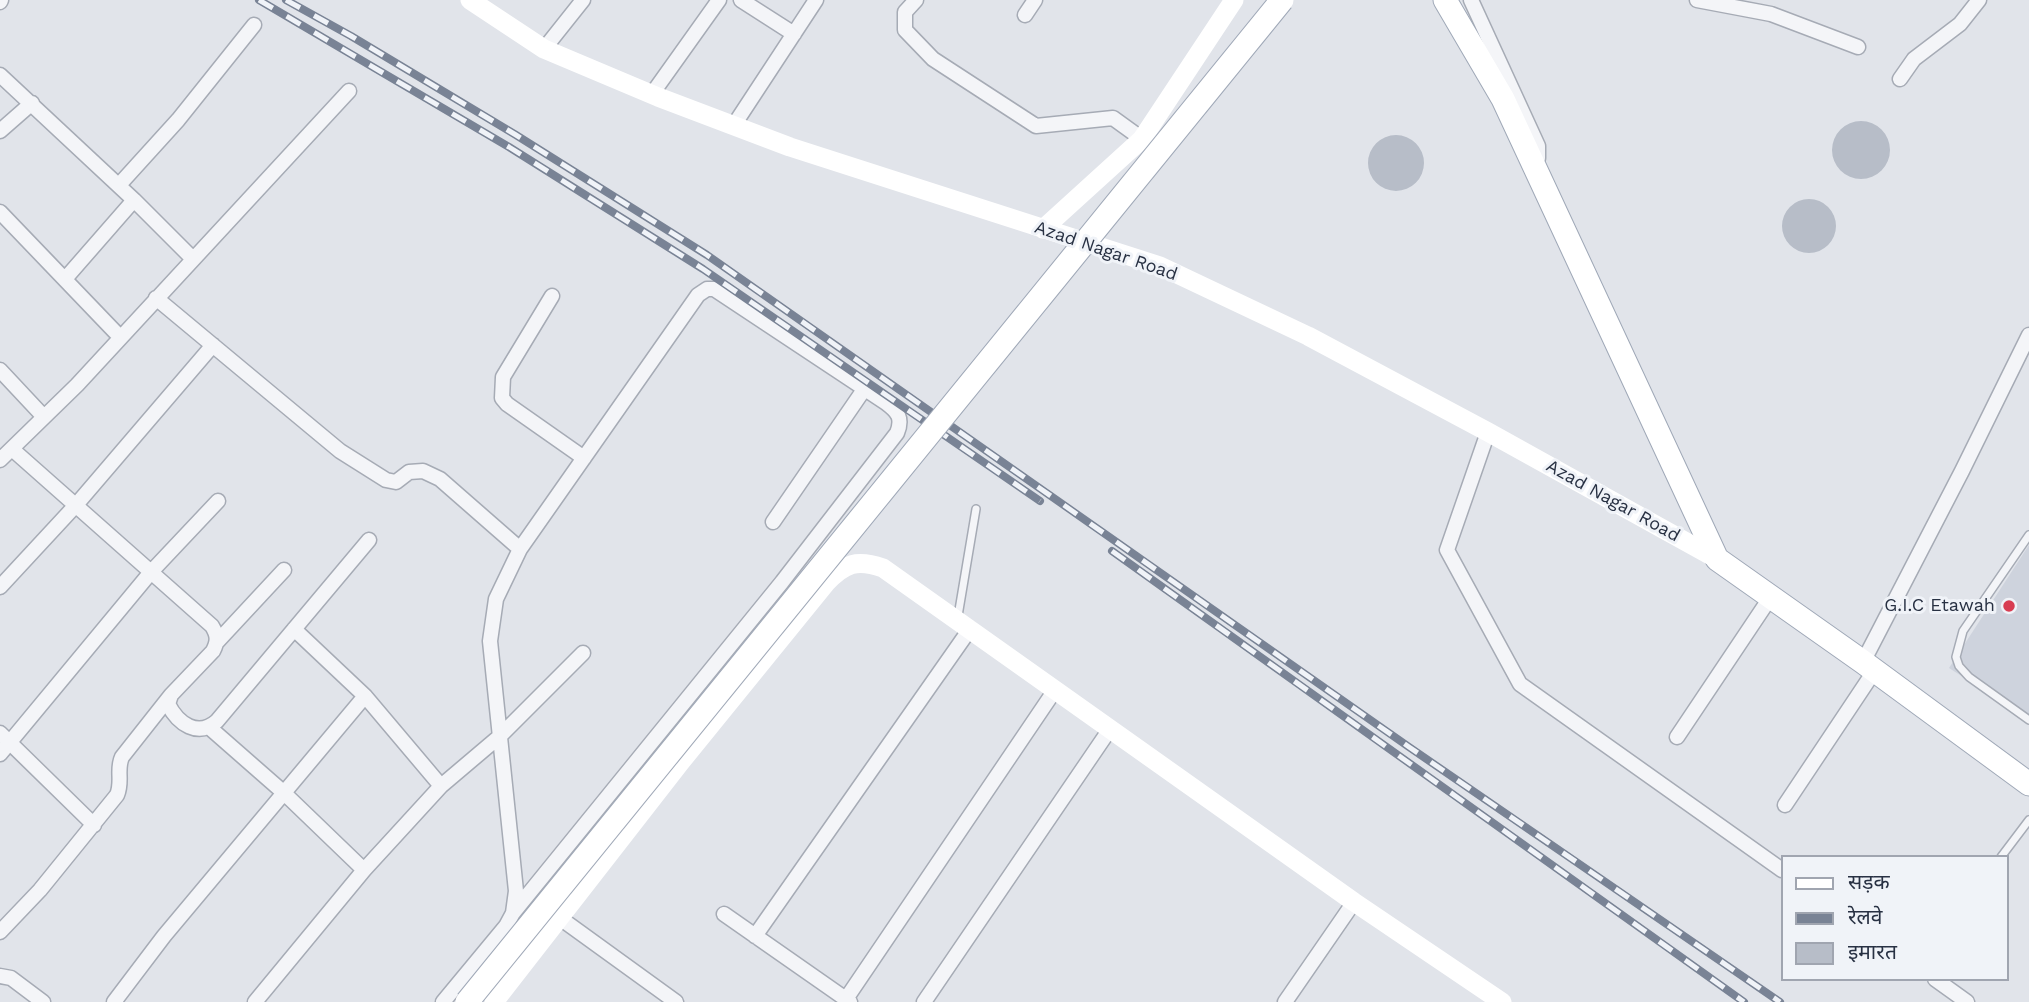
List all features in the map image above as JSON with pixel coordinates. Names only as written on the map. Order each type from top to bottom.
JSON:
[{"type":"main road","points":[[467,1002],[1282,0]]},
{"type":"main road","points":[[1445,0],[1503,99],[1717,559],[1869,666],[2029,784]]},
{"type":"street","name":"Azad Nagar Road","points":[[470,0],[544,49],[652,94],[790,147],[1160,266],[1308,336],[1717,559]]},
{"type":"street","points":[[544,49],[583,0]]},
{"type":"street","points":[[652,94],[719,0]]},
{"type":"street","points":[[741,0],[794,34]]},
{"type":"street","points":[[734,125],[816,0]]},
{"type":"street","points":[[916,0],[905,12],[905,30],[933,59],[1036,125],[1113,118],[1142,139]]},
{"type":"street","points":[[1025,15],[1035,0]]},
{"type":"street","points":[[1043,229],[1142,139],[1234,0]]},
{"type":"street","points":[[1471,0],[1538,146],[1538,158],[1532,162]]},
{"type":"street","points":[[1697,0],[1771,14],[1858,47]]},
{"type":"street","points":[[1900,79],[1914,59],[1960,24],[1979,0]]},
{"type":"street","points":[[119,186],[178,120],[254,24]]},
{"type":"street","points":[[0,75],[193,259]]},
{"type":"street","points":[[0,460],[120,337],[349,91]]},
{"type":"street","points":[[0,131],[32,103]]},
{"type":"street","points":[[65,279],[134,200]]},
{"type":"street","points":[[0,212],[120,337]]},
{"type":"street","points":[[443,1002],[773,592],[897,433],[901,418],[896,410],[719,291],[707,289],[698,295],[520,549],[496,599],[490,641],[516,891],[513,913]]},
{"type":"street","points":[[552,296],[503,377],[502,398],[584,458]]},
{"type":"street","points":[[156,298],[340,451],[386,480],[396,482],[409,472],[423,471],[440,479],[520,549]]},
{"type":"street","points":[[1785,805],[1869,666],[2029,335]]},
{"type":"street","points":[[0,587],[76,505],[213,345]]},
{"type":"street","points":[[0,370],[44,417]]},
{"type":"street","points":[[773,522],[865,388]]},
{"type":"street","points":[[1488,432],[1447,550],[1520,684],[1780,869]]},
{"type":"street","points":[[12,449],[212,626],[217,633],[217,642]]},
{"type":"street","points":[[94,825],[3,743],[151,572],[218,501]]},
{"type":"street","points":[[171,695],[168,704],[171,711],[193,729],[210,727],[369,540]]},
{"type":"street","points":[[494,1002],[680,764],[837,571],[853,564],[867,562],[883,568],[1354,902],[1502,1002]]},
{"type":"street","points":[[0,932],[40,890],[94,825],[121,786],[118,766],[122,757],[171,695],[284,570]]},
{"type":"street","points":[[1677,737],[1770,598]]},
{"type":"street","points":[[755,936],[963,625]]},
{"type":"street","points":[[294,629],[365,696],[441,786]]},
{"type":"street","points":[[255,1002],[363,870],[441,786],[500,736],[583,653]]},
{"type":"street","points":[[724,914],[848,1001],[1055,690]]},
{"type":"street","points":[[114,1002],[164,936],[365,696]]},
{"type":"street","points":[[210,727],[283,792],[363,870]]},
{"type":"street","points":[[924,1002],[1110,729]]},
{"type":"street","points":[[1285,1002],[1354,902]]},
{"type":"street","points":[[560,918],[676,1002]]},
{"type":"street","points":[[0,976],[11,978],[43,1002]]},
{"type":"street","points":[[1938,981],[1967,1002]]},
{"type":"lane","points":[[963,625],[976,509]]},
{"type":"lane","points":[[2029,535],[1963,631],[1956,657],[1959,666],[1969,677],[2029,720]]},
{"type":"lane","points":[[2003,855],[2029,820]]},
{"type":"shaded area","name":"G.I.C Etawah","points":[[2029,545],[2029,719],[1949,668]]},
{"type":"building","points":[[1861,121],[1872,123],[1885,134],[1890,150],[1888,161],[1877,174],[1861,179],[1850,177],[1837,166],[1832,150],[1834,139],[1845,126]]},
{"type":"building","points":[[1390,135],[1402,135],[1412,139],[1420,147],[1424,163],[1420,179],[1412,187],[1402,191],[1390,191],[1380,187],[1372,179],[1368,169],[1368,157],[1372,147],[1380,139]]},
{"type":"building","points":[[1809,199],[1828,207],[1836,226],[1828,245],[1809,253],[1790,245],[1782,226],[1790,207]]},
{"type":"railway","points":[[259,0],[509,147],[703,269],[1040,501]]},
{"type":"railway","points":[[286,0],[516,135],[707,255],[1409,747],[1780,1002]]},
{"type":"railway","points":[[1112,551],[1744,1002]]},
{"type":"place","name":"G.I.C Etawah","points":[[2009,606]]}]
